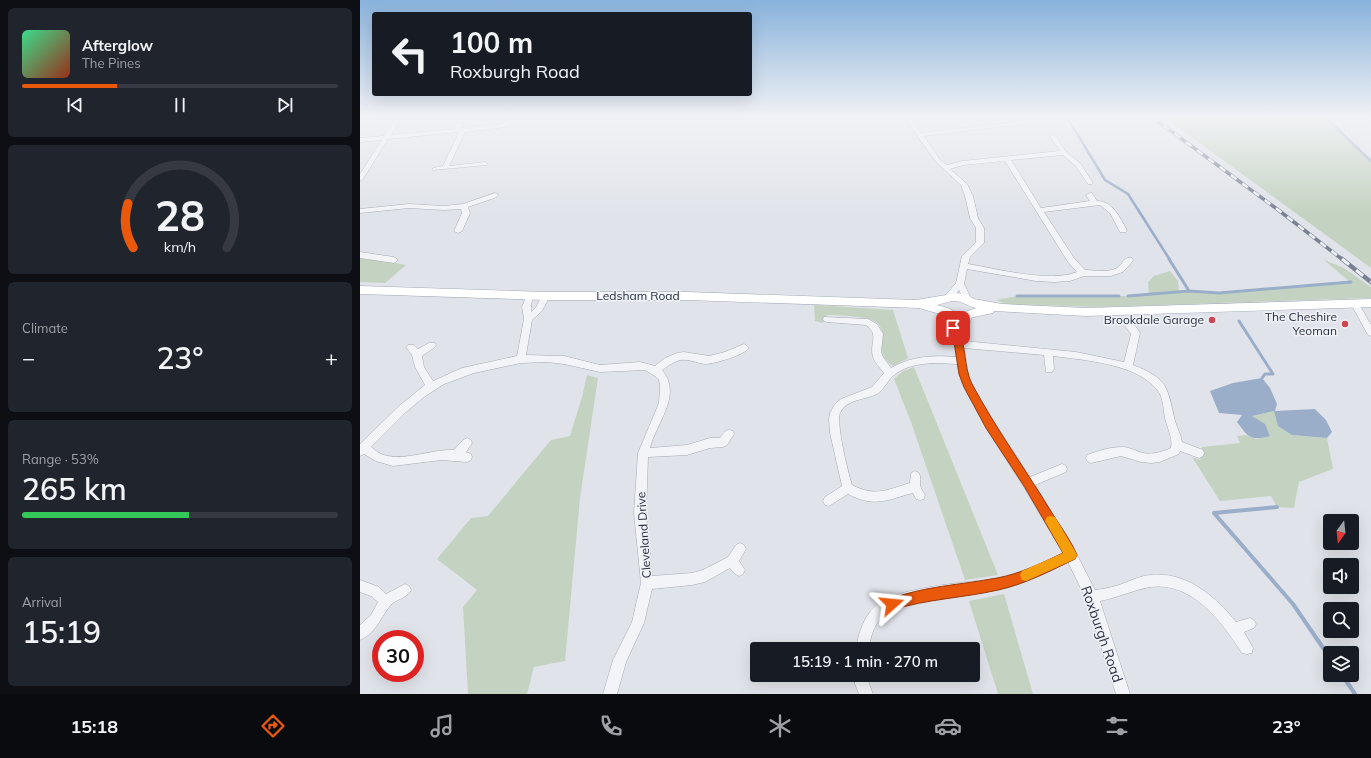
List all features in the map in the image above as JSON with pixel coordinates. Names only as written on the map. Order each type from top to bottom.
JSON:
[{"type":"main road","name":"Ledsham Road","points":[[360,290],[530,296],[687,296],[916,304],[946,306],[959,318],[970,308],[1086,312],[1371,303]]},
{"type":"main road","name":"Ledsham Road","points":[[946,306],[959,296],[970,308]]},
{"type":"street","points":[[360,180],[379,149]]},
{"type":"street","points":[[445,168],[454,149]]},
{"type":"street","points":[[930,149],[938,162],[964,184],[967,189],[974,218],[980,228],[980,243],[966,256],[960,284],[946,306]]},
{"type":"street","points":[[1062,149],[1078,164],[1090,183]]},
{"type":"street","points":[[945,168],[963,163],[1064,153]]},
{"type":"street","points":[[1007,159],[1071,260],[1083,273]]},
{"type":"street","points":[[435,169],[485,164]]},
{"type":"street","points":[[360,211],[409,206],[465,209],[495,195]]},
{"type":"street","points":[[1090,195],[1095,202]]},
{"type":"street","points":[[1040,210],[1095,202],[1103,204],[1113,211],[1123,230]]},
{"type":"street","points":[[458,231],[465,209]]},
{"type":"street","points":[[360,255],[394,260]]},
{"type":"street","points":[[964,266],[1036,278],[1070,278],[1083,273],[1111,273],[1120,270],[1129,260]]},
{"type":"street","points":[[960,284],[970,308]]},
{"type":"street","points":[[521,359],[523,340],[528,319],[526,312],[527,303],[530,296]]},
{"type":"street","points":[[528,319],[539,309],[546,296]]},
{"type":"street","points":[[1355,304],[1371,333]]},
{"type":"street","name":"Roxburgh Road","points":[[946,306],[959,343],[961,361],[967,384],[1071,555],[1092,597],[1123,694]]},
{"type":"street","name":"Roxburgh Road","points":[[959,343],[970,308]]},
{"type":"street","points":[[827,319],[868,322],[873,325],[878,330],[879,336],[878,357],[881,364],[890,373]]},
{"type":"street","points":[[1128,367],[1140,332],[1129,326]]},
{"type":"street","points":[[959,343],[1079,355],[1128,367],[1153,379],[1163,390],[1170,421],[1178,440],[1175,451],[1155,459],[1146,459],[1117,451],[1091,458]]},
{"type":"street","points":[[432,345],[414,351],[420,369],[432,386]]},
{"type":"street","points":[[467,443],[462,456],[433,456],[405,462],[382,459],[362,449],[400,411],[432,386],[463,372],[521,359],[542,358],[564,360],[604,369],[642,366],[656,370],[676,357],[688,356],[704,360],[733,354],[744,348]]},
{"type":"street","points":[[1048,352],[1049,369]]},
{"type":"street","points":[[733,354],[741,360]]},
{"type":"street","points":[[916,486],[873,498],[865,497],[848,488],[834,426],[835,413],[843,402],[849,398],[876,390],[890,373],[910,362],[925,360],[961,361]]},
{"type":"street","name":"Cleveland Drive","points":[[610,694],[620,660],[638,623],[647,583],[640,513],[643,453],[644,444],[665,394],[662,377],[656,370]]},
{"type":"street","points":[[643,453],[687,450],[710,444],[726,442]]},
{"type":"street","points":[[1177,445],[1198,453]]},
{"type":"street","points":[[1028,483],[1062,468]]},
{"type":"street","points":[[829,502],[848,488]]},
{"type":"street","points":[[647,583],[683,580],[705,576],[735,565],[740,549]]},
{"type":"street","points":[[864,642],[869,626],[881,609],[910,598],[998,584],[1032,573],[1071,555]]},
{"type":"street","points":[[1092,597],[1113,593],[1151,581],[1165,580],[1178,583],[1203,597],[1235,629],[1247,648]]},
{"type":"street","points":[[360,586],[375,591],[385,601]]},
{"type":"street","points":[[360,634],[375,619],[385,601],[404,590]]},
{"type":"street","points":[[1235,629],[1250,624]]},
{"type":"street","points":[[862,682],[866,694]]},
{"type":"green space","points":[[1208,149],[1357,149],[1371,161],[1371,268]]},
{"type":"green space","points":[[360,257],[406,265],[385,283],[360,282]]},
{"type":"green space","points":[[1324,260],[1344,268],[1371,287],[1371,298],[1100,307],[1006,304],[996,300],[1017,296],[1149,295],[1148,282],[1154,276],[1170,271],[1178,281],[1179,292],[1189,291],[1219,293],[1350,282]]},
{"type":"green space","points":[[814,305],[893,310],[908,358],[893,366],[887,361],[883,355],[882,332],[876,322],[861,317],[832,315],[827,315],[823,323],[815,321]]},
{"type":"green space","points":[[914,367],[998,575],[965,580],[911,422],[894,379],[903,371]]},
{"type":"green space","points":[[587,375],[598,378],[580,498],[565,661],[534,667],[527,694],[468,694],[463,607],[477,590],[437,559],[471,518],[488,516],[551,440],[570,436]]},
{"type":"green space","points":[[1275,411],[1292,435],[1327,438],[1333,469],[1299,482],[1294,508],[1277,507],[1271,496],[1220,501],[1192,457],[1200,460],[1202,447],[1240,443],[1237,436],[1246,435],[1256,439],[1270,436],[1264,424],[1251,416]]},
{"type":"green space","points":[[1004,594],[1033,694],[998,694],[969,601]]},
{"type":"water","points":[[1262,378],[1270,388],[1277,404],[1275,411],[1315,409],[1326,420],[1332,432],[1327,438],[1292,435],[1278,426],[1274,411],[1252,416],[1265,424],[1270,436],[1254,438],[1247,435],[1237,422],[1242,415],[1219,413],[1210,391],[1233,383]]},
{"type":"waterway","points":[[1087,149],[1105,180],[1128,194],[1170,260]]},
{"type":"waterway","points":[[1359,149],[1371,161]]},
{"type":"waterway","points":[[1169,259],[1189,291]]},
{"type":"waterway","points":[[1189,291],[1219,293],[1351,282]]},
{"type":"waterway","points":[[1128,296],[1189,291]]},
{"type":"waterway","points":[[1017,296],[1119,296]]},
{"type":"waterway","points":[[1239,321],[1273,374],[1265,374],[1262,378]]},
{"type":"waterway","points":[[1277,507],[1214,513],[1293,604],[1323,648]]},
{"type":"waterway","points":[[1347,682],[1355,694]]},
{"type":"railway","points":[[1196,149],[1343,260]]},
{"type":"railway","points":[[1342,259],[1371,282]]},
{"type":"slow traffic","points":[[1026,575],[1071,555],[1051,521]]},
{"type":"place","name":"Brookdale Garage","points":[[1212,320]]},
{"type":"place","name":"The Cheshire Yeoman","points":[[1345,324]]},
{"type":"route","points":[[892,604],[910,598],[936,593],[998,584],[1032,573],[1071,555],[967,384],[963,374],[959,342],[953,328]]}]
